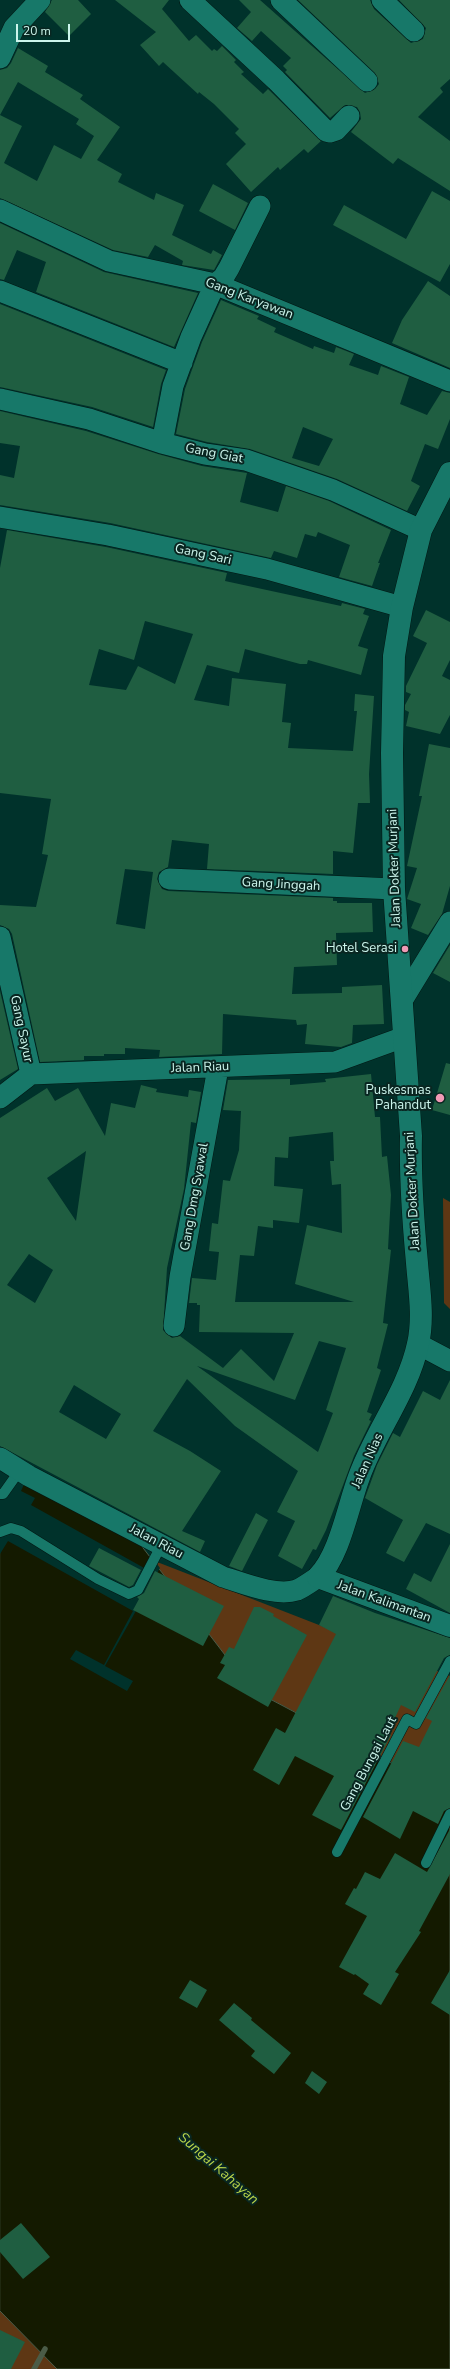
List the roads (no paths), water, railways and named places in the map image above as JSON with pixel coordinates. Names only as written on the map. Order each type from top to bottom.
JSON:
[{"type":"street","points":[[0,58],[14,28],[40,0]]},
{"type":"street","points":[[190,0],[276,80],[326,131],[330,132],[336,130],[349,116]]},
{"type":"street","points":[[281,0],[367,81]]},
{"type":"street","points":[[382,0],[414,31]]},
{"type":"street","points":[[162,443],[173,386],[182,363],[215,284],[223,278],[230,268],[260,206]]},
{"type":"street","name":"Gang Karyawan","points":[[0,210],[108,261],[215,284],[450,380]]},
{"type":"street","points":[[0,291],[182,363]]},
{"type":"street","name":"Gang Giat","points":[[0,399],[89,419],[162,443],[205,454],[246,460],[333,490],[421,530]]},
{"type":"street","name":"Jalan Dokter Murjani","points":[[439,1349],[421,1308],[411,1177],[411,1136],[404,1037],[403,999],[394,889],[392,723],[394,656],[402,607],[421,530],[450,473]]},
{"type":"street","name":"Gang Sari","points":[[0,517],[108,535],[267,569],[402,607]]},
{"type":"street","name":"Gang Jinggah","points":[[169,879],[394,889]]},
{"type":"street","points":[[403,999],[450,922]]},
{"type":"street","name":"Gang Sayur","points":[[0,937],[31,1074]]},
{"type":"street","name":"Jalan Riau","points":[[31,1074],[218,1068],[335,1062],[404,1037]]},
{"type":"street","name":"Gang Dmg Syawal","points":[[174,1326],[180,1277],[218,1068]]},
{"type":"street","points":[[0,1098],[31,1074]]},
{"type":"street","name":"Jalan Nias","points":[[318,1577],[323,1572],[335,1548],[359,1475],[405,1380],[439,1349]]},
{"type":"street","name":"Jalan Riau","points":[[0,1458],[20,1470],[223,1576],[257,1588],[296,1590],[318,1577]]},
{"type":"street","name":"Jalan Kalimantan","points":[[318,1577],[450,1626]]},
{"type":"lane","points":[[0,1494],[3,1494],[20,1470]]},
{"type":"lane","points":[[0,1532],[11,1528],[21,1531],[98,1579],[129,1594],[138,1590],[162,1544]]},
{"type":"lane","name":"Gang Bungai Laut","points":[[337,1852],[407,1719],[416,1724],[450,1661]]},
{"type":"lane","points":[[426,1863],[450,1814]]},
{"type":"water","name":"Sungai Kahayan","points":[[0,1469],[137,1540],[251,1689],[450,1794],[450,2369],[57,2369],[0,2311]]},
{"type":"waterway","points":[[34,2369],[45,2349]]},
{"type":"place","name":"Hotel Serasi","points":[[405,949]]},
{"type":"place","name":"Puskesmas Pahandut","points":[[440,1098]]}]
